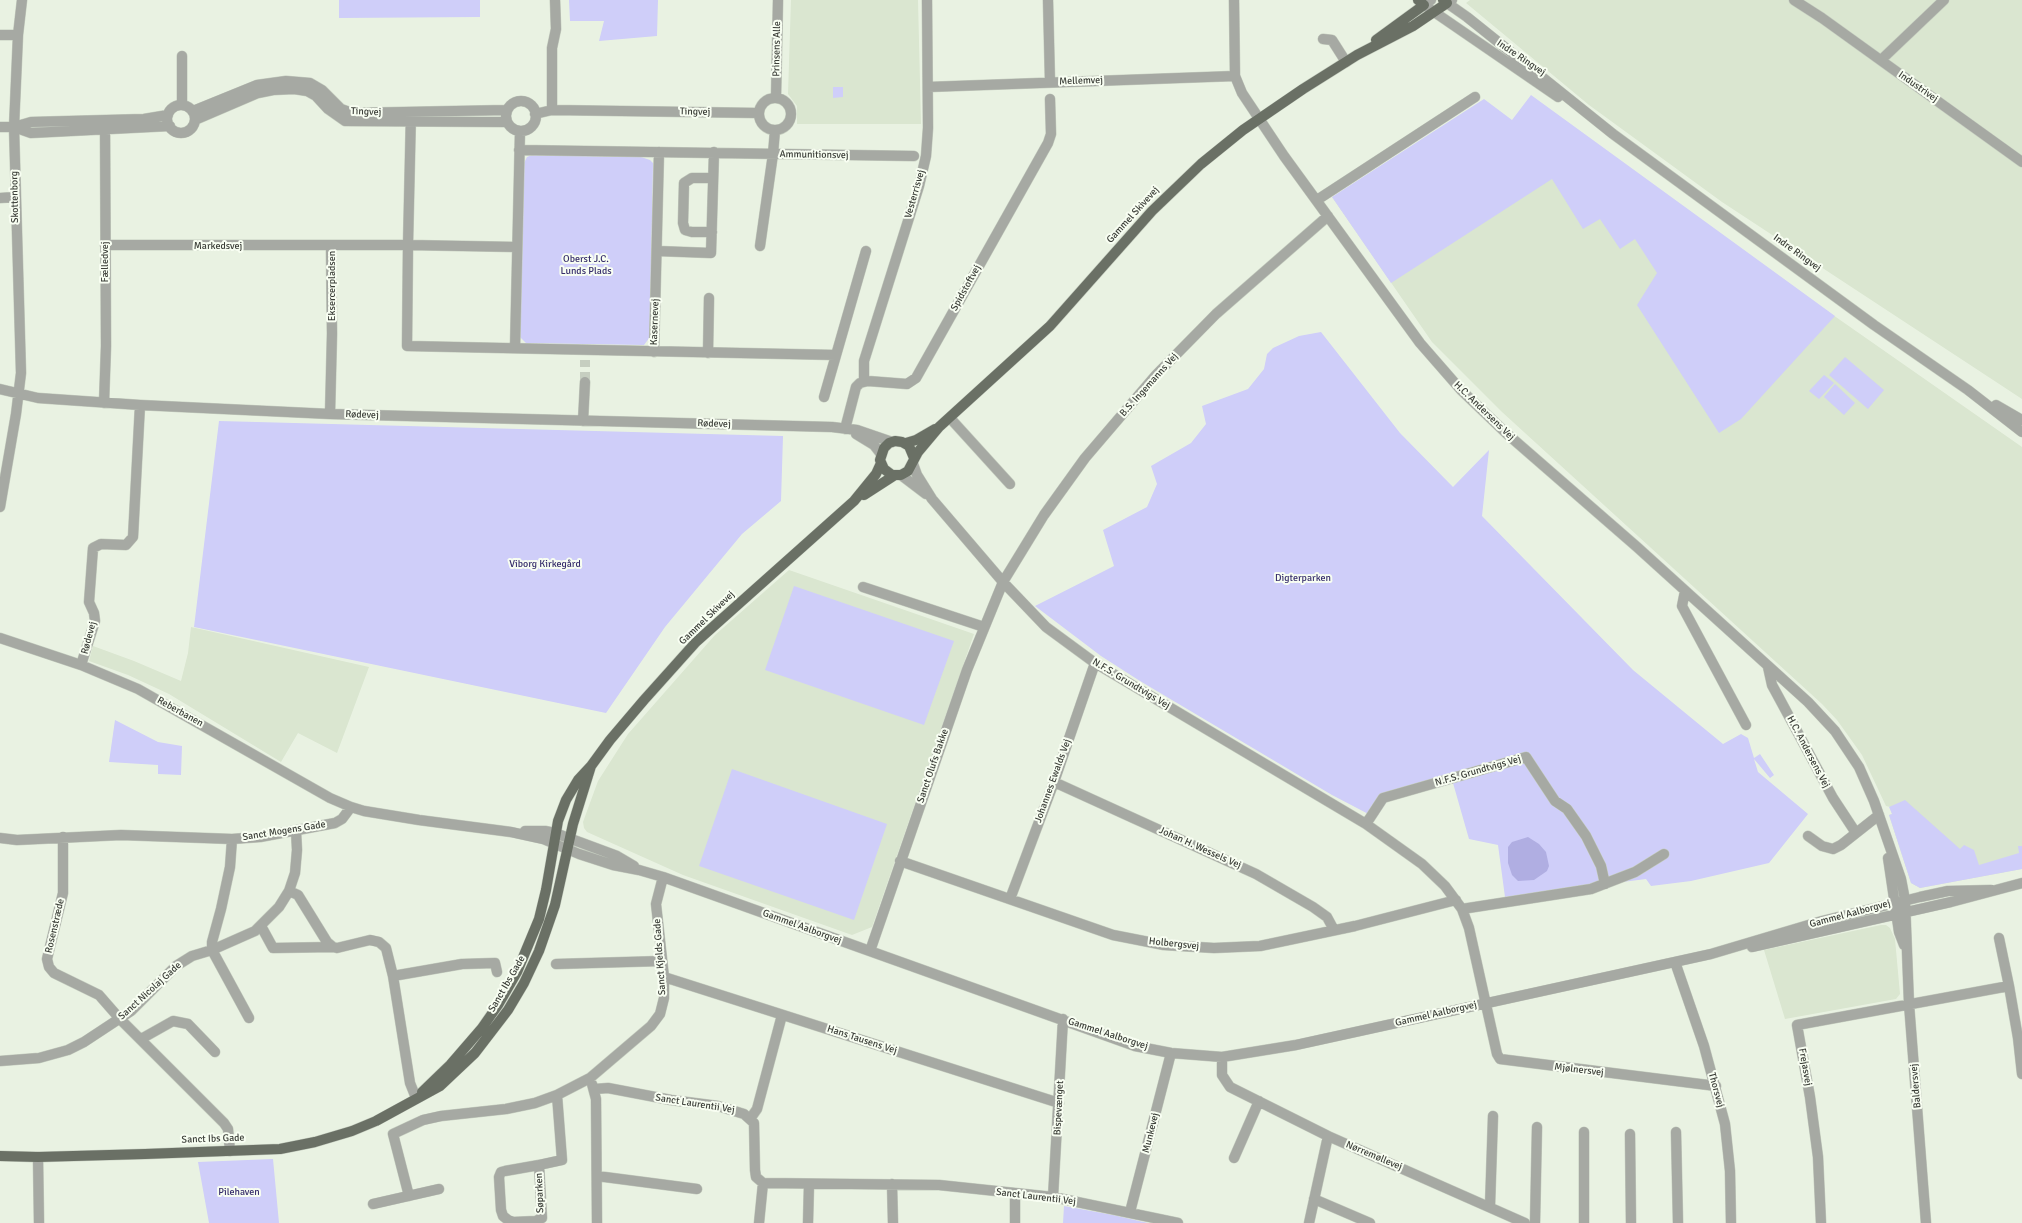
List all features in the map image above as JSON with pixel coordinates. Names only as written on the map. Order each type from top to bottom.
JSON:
[{"type":"main road","name":"Gammel Skivevej","points":[[906,443],[916,440],[939,427],[1050,326],[1152,211],[1213,154],[1259,119],[1346,62],[1413,26],[1447,1]]},
{"type":"main road","name":"Gammel Skivevej","points":[[1357,55],[1424,2]]},
{"type":"main road","name":"Gammel Skivevej","points":[[914,461],[939,427]]},
{"type":"main road","points":[[892,442],[906,443],[912,450],[914,461],[908,471],[898,475],[886,471],[881,458],[884,448],[892,442]]},
{"type":"main road","name":"Gammel Skivevej","points":[[554,838],[558,821],[566,800],[578,780],[591,766],[610,740],[696,642],[854,501],[876,474],[881,458]]},
{"type":"main road","name":"Gammel Skivevej","points":[[854,501],[898,475]]},
{"type":"main road","name":"Gammel Skivevej","points":[[571,838],[579,803],[591,766]]},
{"type":"main road","name":"Sanct Ibs Gade","points":[[416,1098],[450,1065],[482,1028],[514,976],[539,920],[546,890],[554,838]]},
{"type":"main road","name":"Sanct Ibs Gade","points":[[0,1156],[38,1157],[280,1149],[315,1142],[352,1132],[440,1086],[457,1072],[475,1053],[508,1010],[524,983],[548,928],[571,838]]},
{"type":"street","name":"Skottenborg","points":[[0,507],[18,394],[21,343],[17,279],[14,127],[18,35],[22,0]]},
{"type":"street","points":[[552,110],[552,48],[556,29],[556,0]]},
{"type":"street","name":"Prinsens Alle","points":[[776,98],[778,0]]},
{"type":"street","name":"Vesterrisvej","points":[[864,381],[864,361],[919,186],[926,156],[928,128],[927,0]]},
{"type":"street","points":[[1048,0],[1050,82]]},
{"type":"street","points":[[1234,0],[1235,76]]},
{"type":"street","name":"Industrivej","points":[[1794,0],[1822,18],[2022,162]]},
{"type":"street","points":[[1881,60],[1944,0]]},
{"type":"street","name":"Indre Ringvej","points":[[1447,1],[1613,134]]},
{"type":"street","name":"Indre Ringvej","points":[[1424,2],[1434,12],[1613,134],[1874,325],[1968,390],[2022,432]]},
{"type":"street","points":[[0,35],[18,35]]},
{"type":"street","points":[[1322,39],[1332,40],[1346,62]]},
{"type":"street","points":[[168,115],[170,126],[175,131],[185,132],[192,128],[194,116],[182,105],[182,56]]},
{"type":"street","name":"Mellemvej","points":[[928,87],[1235,76]]},
{"type":"street","name":"H.C. Andersens Vej","points":[[1235,76],[1242,93],[1259,119],[1328,216],[1420,343],[1461,390],[1506,433],[1636,547],[1808,702],[1835,731],[1858,767],[1879,815],[1901,879],[1901,913]]},
{"type":"street","name":"Tingvej","points":[[194,116],[258,93],[273,90],[296,89],[307,91],[316,96],[328,110],[346,122],[507,110]]},
{"type":"street","points":[[1317,200],[1474,97]]},
{"type":"street","points":[[776,98],[785,102],[790,114],[787,123],[780,129],[775,130],[770,129],[762,123],[759,113],[764,102],[776,98]]},
{"type":"street","name":"Spidstoftvej","points":[[864,381],[903,384],[912,382],[916,378],[1048,142],[1051,134],[1050,99]]},
{"type":"street","points":[[516,102],[524,102],[532,106],[535,114],[533,124],[525,130],[512,128],[507,122],[507,110],[516,102]]},
{"type":"street","points":[[105,126],[168,115],[174,107],[182,105]]},
{"type":"street","name":"Tingvej","points":[[535,114],[552,110],[759,113]]},
{"type":"street","points":[[411,117],[408,245],[517,247]]},
{"type":"street","name":"Tingvej","points":[[411,117],[507,122]]},
{"type":"street","points":[[0,127],[14,127],[31,122],[105,126],[170,126]]},
{"type":"street","name":"Fælledvej","points":[[104,403],[106,346],[105,126]]},
{"type":"street","points":[[515,348],[520,130]]},
{"type":"street","points":[[760,246],[775,130]]},
{"type":"street","name":"Ammunitionsvej","points":[[519,150],[914,156]]},
{"type":"street","name":"Kasernevej","points":[[408,245],[407,346],[515,348],[585,355],[654,352],[659,152]]},
{"type":"street","points":[[657,251],[711,252],[714,152]]},
{"type":"street","points":[[712,232],[692,232],[685,230],[683,223],[684,183],[692,178],[713,178]]},
{"type":"street","points":[[0,198],[15,197]]},
{"type":"street","name":"B.S. Ingemanns Vej","points":[[1003,582],[1044,515],[1085,458],[1148,384],[1216,314],[1328,216]]},
{"type":"street","name":"Markedsvej","points":[[105,245],[331,246]]},
{"type":"street","name":"Eksercerpladsen","points":[[330,414],[332,334],[331,246],[408,245]]},
{"type":"street","points":[[824,397],[866,251]]},
{"type":"street","points":[[708,353],[709,298]]},
{"type":"street","points":[[654,352],[836,355]]},
{"type":"street","points":[[845,429],[856,387],[864,381]]},
{"type":"street","points":[[583,421],[585,382]]},
{"type":"street","name":"Rødevej","points":[[0,389],[38,398],[140,405],[330,414],[845,429],[868,433],[892,442]]},
{"type":"street","name":"Indre Ringvej","points":[[1968,390],[2022,420]]},
{"type":"street","name":"Rødevej","points":[[81,666],[95,621],[94,613],[89,602],[93,548],[101,544],[126,545],[133,537],[140,405]]},
{"type":"street","points":[[950,418],[1010,484]]},
{"type":"street","name":"Rødevej","points":[[845,429],[874,446],[881,458]]},
{"type":"street","name":"N.F.S. Grundtvigs Vej","points":[[914,461],[915,472],[932,499],[1003,582],[1046,627],[1095,663],[1366,824],[1422,864],[1445,886],[1462,909],[1469,928],[1486,1003]]},
{"type":"street","name":"N.F.S. Grundtvigs Vej","points":[[898,475],[932,499]]},
{"type":"street","name":"Sanct Olufs Bakke","points":[[870,951],[967,670],[1003,582]]},
{"type":"street","points":[[863,588],[984,628]]},
{"type":"street","points":[[1685,592],[1682,606],[1746,725]]},
{"type":"street","name":"Reberbanen","points":[[0,638],[81,666],[138,688],[330,798],[351,807]]},
{"type":"street","name":"Johannes Ewalds Vej","points":[[1010,899],[1054,782],[1095,663]]},
{"type":"street","name":"H.C. Andersens Vej","points":[[1768,667],[1772,685],[1833,798],[1856,833]]},
{"type":"street","name":"N.F.S. Grundtvigs Vej","points":[[1366,824],[1384,798],[1526,757],[1555,801],[1567,809],[1586,836],[1601,866],[1604,884]]},
{"type":"street","name":"Johan H. Wessels Vej","points":[[1054,782],[1256,874],[1318,910],[1327,917],[1334,930]]},
{"type":"street","points":[[351,807],[419,820],[512,832],[540,831],[554,838]]},
{"type":"street","name":"Sanct Mogens Gade","points":[[0,838],[17,840],[121,835],[232,839],[260,837],[335,823],[342,819],[351,807]]},
{"type":"street","points":[[1808,836],[1822,846],[1833,849],[1841,845],[1879,815]]},
{"type":"street","name":"Sanct Nicolaj Gade","points":[[0,1061],[39,1058],[68,1050],[84,1042],[120,1019],[148,995],[163,977],[176,966],[192,956],[212,950],[255,931],[279,908],[289,890],[295,873],[297,858],[296,831]]},
{"type":"street","name":"Rosenstræde","points":[[63,838],[63,893],[47,959],[49,967],[54,973],[99,995],[120,1019],[224,1122],[228,1129],[230,1151]]},
{"type":"street","name":"Gammel Aalborgvej","points":[[554,838],[571,838],[617,856],[639,870]]},
{"type":"street","name":"Gammel Aalborgvej","points":[[554,838],[569,850],[614,865],[663,877],[1135,1046],[1171,1053],[1222,1057],[1296,1045],[1711,954],[1900,901],[1948,891],[1991,890]]},
{"type":"street","points":[[232,839],[230,867],[212,942],[212,950],[249,1018]]},
{"type":"street","points":[[1462,909],[1591,889],[1636,872],[1664,854]]},
{"type":"street","name":"Holbergsvej","points":[[900,861],[1113,935],[1164,945],[1214,948],[1260,946],[1334,930],[1456,900]]},
{"type":"street","name":"Sanct Kjelds Gade","points":[[409,1196],[393,1134],[423,1120],[435,1117],[506,1109],[535,1103],[557,1095],[590,1078],[651,1026],[660,1014],[664,998],[664,977],[656,904],[663,877]]},
{"type":"street","name":"Gammel Aalborgvej","points":[[1711,954],[1742,950],[2022,883]]},
{"type":"street","points":[[289,890],[298,895],[327,942],[333,947]]},
{"type":"street","name":"Baldersvej","points":[[1901,913],[1906,948],[1926,1223]]},
{"type":"street","points":[[261,926],[273,948],[337,948],[370,940],[379,942],[386,948],[393,976],[410,1083],[416,1098]]},
{"type":"street","points":[[1999,938],[2018,1038],[2022,1074]]},
{"type":"street","points":[[556,964],[662,961]]},
{"type":"street","name":"Thorsvej","points":[[1675,962],[1704,1046],[1725,1124],[1730,1171],[1731,1223]]},
{"type":"street","points":[[393,976],[462,964],[496,963],[497,972]]},
{"type":"street","name":"Hans Tausens Vej","points":[[664,977],[1059,1103]]},
{"type":"street","points":[[1909,1004],[2009,986]]},
{"type":"street","name":"Mjølnersvej","points":[[1486,1003],[1496,1054],[1504,1061],[1716,1086]]},
{"type":"street","name":"Frejasvej","points":[[1821,1223],[1818,1157],[1810,1097],[1797,1025],[1909,1004]]},
{"type":"street","points":[[758,1223],[763,1183],[756,1177],[755,1129],[750,1118],[757,1109],[782,1015]]},
{"type":"street","name":"Bispevænget","points":[[1053,1197],[1063,1020]]},
{"type":"street","points":[[141,1039],[173,1021],[188,1024],[215,1052]]},
{"type":"street","name":"Munkevej","points":[[1130,1212],[1171,1053]]},
{"type":"street","name":"Nørremøllevej","points":[[1222,1057],[1222,1075],[1225,1082],[1230,1087],[1328,1136],[1490,1206],[1525,1223]]},
{"type":"street","points":[[590,1078],[594,1089],[597,1223]]},
{"type":"street","name":"Sanct Laurentii Vej","points":[[594,1089],[608,1088],[671,1100],[718,1106],[738,1110],[750,1118]]},
{"type":"street","name":"Søparken","points":[[539,1165],[542,1218],[536,1221],[513,1222],[508,1220],[503,1216],[501,1210],[499,1177],[501,1172],[562,1160],[557,1095]]},
{"type":"street","points":[[1234,1158],[1259,1101]]},
{"type":"street","points":[[1490,1206],[1493,1116]]},
{"type":"street","points":[[1535,1223],[1537,1128]]},
{"type":"street","points":[[1584,1132],[1584,1223]]},
{"type":"street","points":[[1676,1132],[1678,1223]]},
{"type":"street","points":[[1630,1134],[1631,1223]]},
{"type":"street","points":[[1309,1223],[1328,1136]]},
{"type":"street","points":[[38,1157],[39,1223]]},
{"type":"street","points":[[597,1176],[697,1188]]},
{"type":"street","name":"Sanct Laurentii Vej","points":[[763,1183],[939,1185],[1053,1197],[1178,1223]]},
{"type":"street","points":[[808,1223],[809,1184]]},
{"type":"street","points":[[892,1184],[893,1223]]},
{"type":"street","points":[[373,1204],[439,1189]]},
{"type":"street","points":[[1015,1194],[1015,1223]]},
{"type":"street","points":[[1314,1199],[1370,1223]]},
{"type":"shaded area","points":[[791,0],[918,0],[921,124],[797,124],[797,106],[788,94]]},
{"type":"shaded area","points":[[1470,0],[2022,0],[2022,399],[1722,202],[1589,105],[1466,3]]},
{"type":"shaded area","points":[[1538,109],[2022,447],[2022,869],[1920,888],[1911,883],[1889,815],[1892,814],[1890,807],[1886,806],[1862,755],[1837,720],[1822,704],[1502,412],[1432,342],[1332,197],[1511,124]]},
{"type":"shaded area","points":[[789,570],[974,634],[872,927],[852,935],[683,875],[587,832],[584,828],[583,822],[598,781],[628,734],[715,635]]},
{"type":"shaded area","points":[[191,627],[369,667],[337,753],[298,733],[281,762],[169,694],[128,675],[89,661],[93,646],[134,661],[181,681],[188,653]]},
{"type":"shaded area","points":[[1528,837],[1539,844],[1546,852],[1549,866],[1547,871],[1534,880],[1518,881],[1512,875],[1508,863],[1508,847],[1512,842]]},
{"type":"shaded area","points":[[1886,925],[1890,928],[1895,939],[1900,994],[1896,999],[1785,1019],[1764,950]]},
{"type":"green space","points":[[339,0],[480,0],[480,17],[339,18]]},
{"type":"green space","points":[[569,0],[658,0],[657,36],[599,41],[604,21],[570,21]]},
{"type":"green space","points":[[833,87],[843,87],[843,97],[833,98]]},
{"type":"green space","points":[[1531,95],[1835,316],[1741,419],[1719,433],[1637,305],[1657,273],[1635,239],[1620,249],[1600,219],[1583,229],[1552,179],[1391,283],[1332,197],[1484,99],[1512,120]]},
{"type":"green space","name":"Oberst J.C. Lunds Plads","points":[[532,155],[641,157],[650,160],[653,163],[650,337],[644,345],[526,343],[520,337],[523,165],[527,157]]},
{"type":"green space","name":"Digterparken","points":[[1321,332],[1400,433],[1453,487],[1489,450],[1482,516],[1633,670],[1723,744],[1741,734],[1748,738],[1754,758],[1760,754],[1774,775],[1770,778],[1754,759],[1758,772],[1808,814],[1769,863],[1691,881],[1651,886],[1646,879],[1505,897],[1498,845],[1469,839],[1453,783],[1388,800],[1376,818],[1332,795],[1140,681],[1101,656],[1035,606],[1114,566],[1103,530],[1147,507],[1157,484],[1151,466],[1191,443],[1206,424],[1202,406],[1248,389],[1264,369],[1267,354],[1273,348],[1299,336]]},
{"type":"green space","points":[[1845,357],[1884,390],[1868,409],[1829,375]]},
{"type":"green space","points":[[1824,375],[1834,383],[1819,399],[1809,391]]},
{"type":"green space","points":[[1835,384],[1855,403],[1844,415],[1824,397]]},
{"type":"green space","name":"Viborg Kirkegård","points":[[219,421],[783,436],[781,501],[742,534],[665,627],[606,713],[194,627]]},
{"type":"green space","points":[[794,586],[954,641],[924,725],[765,670]]},
{"type":"green space","points":[[115,720],[158,742],[182,746],[181,775],[158,774],[158,765],[109,762]]},
{"type":"green space","points":[[732,769],[887,824],[854,920],[699,866]]},
{"type":"green space","points":[[1905,800],[1960,849],[1964,845],[1974,850],[1979,865],[2019,853],[2018,846],[2022,846],[2022,869],[1920,888],[1911,883],[1889,815],[1892,814],[1889,807]]},
{"type":"green space","name":"Pilehaven","points":[[273,1159],[279,1223],[209,1223],[198,1162]]},
{"type":"green space","points":[[1064,1206],[1113,1215],[1148,1223],[1063,1223]]},
{"type":"tunnel","points":[[585,360],[585,382]]}]
